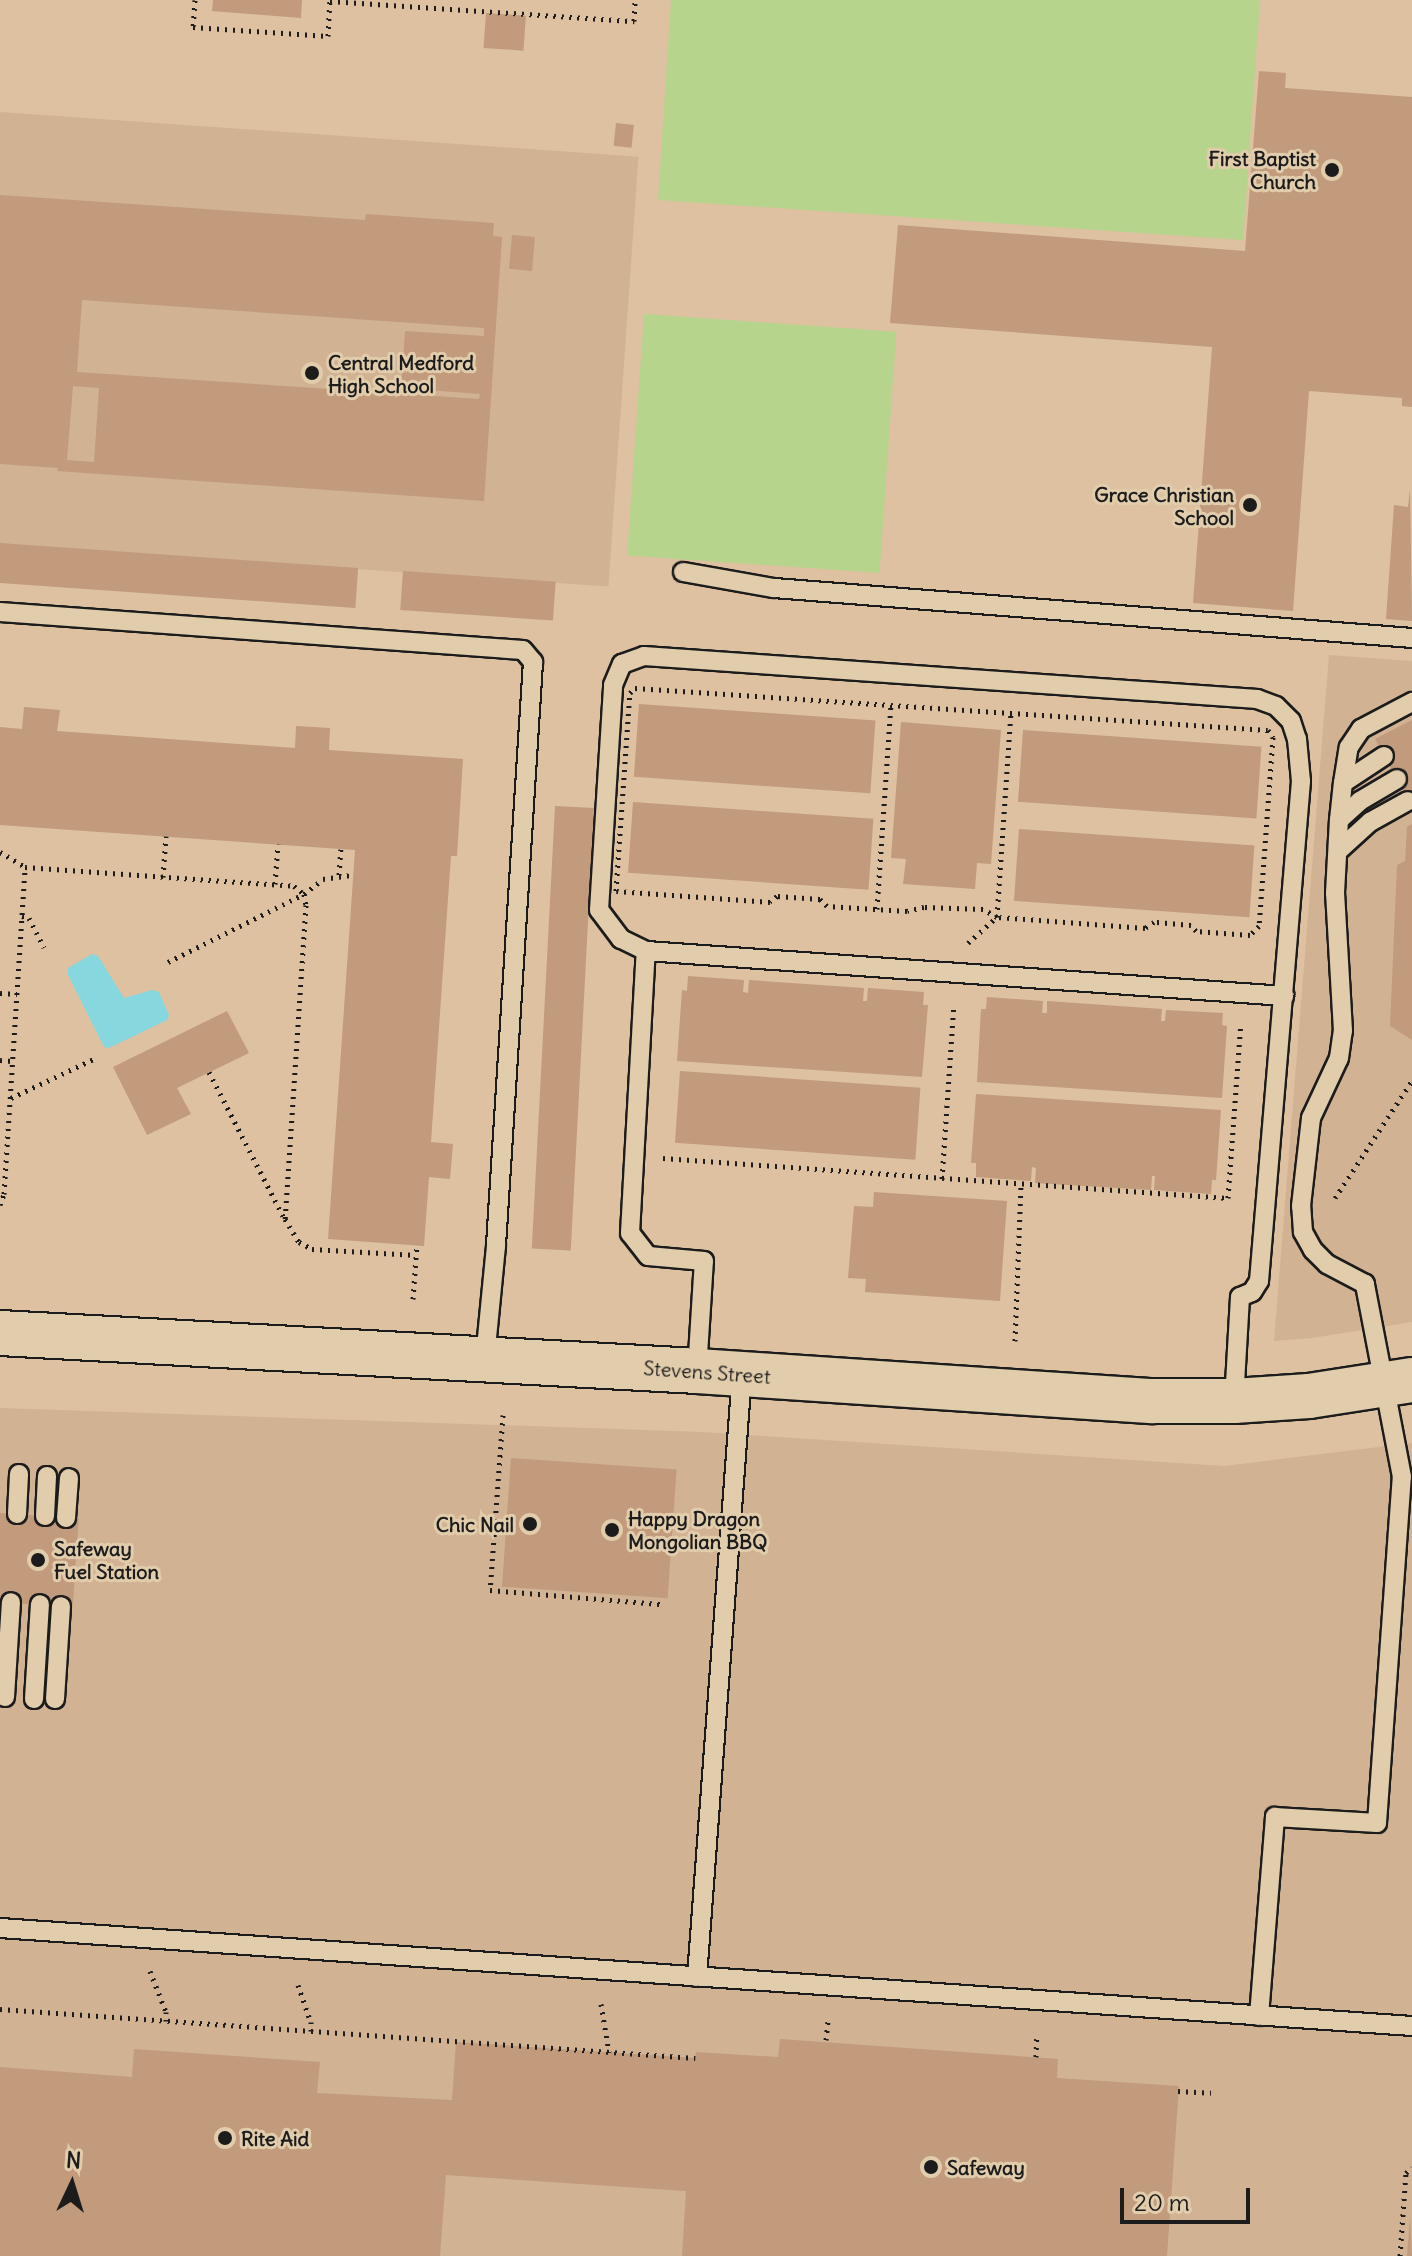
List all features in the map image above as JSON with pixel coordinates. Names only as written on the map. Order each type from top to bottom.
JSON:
[{"type":"street","name":"Stevens Street","points":[[0,1333],[697,1371],[1153,1401],[1234,1401],[1399,1382]]},
{"type":"lane","points":[[683,572],[774,588],[1412,638]]},
{"type":"lane","points":[[0,612],[523,650],[533,662],[496,1246],[485,1359]]},
{"type":"lane","points":[[1234,1401],[1240,1297],[1252,1292],[1259,1281],[1284,996],[1301,781],[1297,739],[1291,721],[1276,706],[1257,699],[644,656],[622,664],[613,685],[599,910],[621,939],[646,951],[1284,996]]},
{"type":"lane","points":[[1259,2016],[1275,1817],[1377,1823],[1402,1477],[1399,1382],[1365,1284],[1327,1264],[1313,1250],[1303,1232],[1301,1206],[1311,1118],[1339,1058],[1343,1031],[1335,893],[1339,820],[1349,747],[1361,729],[1412,702]]},
{"type":"lane","points":[[1343,783],[1384,756]]},
{"type":"lane","points":[[1339,820],[1360,801],[1397,779]]},
{"type":"lane","points":[[1338,851],[1370,822],[1408,801]]},
{"type":"lane","points":[[646,951],[630,1233],[648,1256],[704,1261],[697,1371]]},
{"type":"lane","points":[[697,1977],[742,1374]]},
{"type":"lane","points":[[17,1514],[19,1474]]},
{"type":"lane","points":[[45,1516],[47,1476]]},
{"type":"lane","points":[[66,1518],[69,1478]]},
{"type":"lane","points":[[5,1697],[11,1602]]},
{"type":"lane","points":[[34,1699],[40,1604]]},
{"type":"lane","points":[[55,1699],[61,1606]]},
{"type":"lane","points":[[0,1928],[1412,2026]]},
{"type":"path","points":[[195,0],[193,27],[328,36],[330,0],[634,21],[635,0]]},
{"type":"path","points":[[635,688],[891,706],[1268,730],[1273,737],[1259,926],[1250,935],[1196,931],[1191,925],[1154,922],[1145,928],[997,917],[983,909],[877,909],[827,906],[820,899],[777,896],[770,902],[616,891],[630,693],[635,688]]},
{"type":"path","points":[[877,909],[891,706]]},
{"type":"path","points":[[957,953],[997,917],[1011,714]]},
{"type":"path","points":[[163,877],[166,836]]},
{"type":"path","points":[[275,884],[278,844]]},
{"type":"path","points":[[339,875],[341,849]]},
{"type":"path","points":[[0,852],[25,867],[275,884],[294,886],[304,894],[306,905],[285,1219]]},
{"type":"path","points":[[0,1205],[25,867]]},
{"type":"path","points":[[168,962],[304,894],[323,879],[353,875]]},
{"type":"path","points":[[22,916],[29,918],[44,947]]},
{"type":"path","points":[[942,1179],[955,991]]},
{"type":"path","points":[[0,993],[17,994]]},
{"type":"path","points":[[655,1158],[1228,1198],[1242,1011]]},
{"type":"path","points":[[10,1099],[94,1059]]},
{"type":"path","points":[[0,1060],[12,1061]]},
{"type":"path","points":[[209,1072],[299,1242],[312,1249],[416,1255]]},
{"type":"path","points":[[1330,1206],[1412,1081]]},
{"type":"path","points":[[1015,1341],[1021,1185]]},
{"type":"path","points":[[413,1299],[417,1245]]},
{"type":"path","points":[[503,1415],[490,1590],[662,1604]]},
{"type":"path","points":[[150,1971],[166,2012],[166,2021]]},
{"type":"path","points":[[298,1985],[311,2022],[311,2031]]},
{"type":"path","points":[[601,2004],[609,2052]]},
{"type":"path","points":[[0,2009],[695,2058]]},
{"type":"path","points":[[826,2040],[828,2020]]},
{"type":"path","points":[[1036,2057],[1037,2034]]},
{"type":"path","points":[[1178,2091],[1211,2093]]},
{"type":"path","points":[[1400,2256],[1406,2173],[1412,2167]]},
{"type":"shaded area","name":"Central Medford High School","points":[[0,112],[638,157],[608,587],[0,544]]},
{"type":"shaded area","points":[[1329,655],[1412,661],[1412,1322],[1274,1341]]},
{"type":"shaded area","points":[[0,1408],[702,1432],[1224,1466],[1412,1443],[1412,2256],[0,2256]]},
{"type":"green space","points":[[671,0],[1260,0],[1243,240],[658,200]]},
{"type":"green space","points":[[644,314],[896,332],[880,573],[627,555]]},
{"type":"water","points":[[92,954],[98,956],[124,998],[152,990],[159,992],[169,1015],[167,1020],[109,1048],[104,1047],[68,975],[68,968]]},
{"type":"building","points":[[213,0],[302,0],[301,18],[212,11]]},
{"type":"building","points":[[486,13],[526,16],[523,51],[484,48]]},
{"type":"building","name":"Grace Christian School","points":[[1259,71],[1286,73],[1285,88],[1412,97],[1412,407],[1402,406],[1402,398],[1309,391],[1293,611],[1193,603],[1212,347],[890,323],[898,225],[1245,251]]},
{"type":"building","points":[[616,123],[634,125],[631,148],[614,146]]},
{"type":"building","points":[[0,195],[365,220],[366,214],[494,223],[493,236],[502,237],[484,501],[57,471],[58,468],[0,464]],"holes":[[[82,300],[484,328],[484,336],[405,331],[401,388],[480,394],[479,399],[77,372]],[[73,386],[99,388],[94,462],[67,460]]]},
{"type":"building","points":[[512,235],[535,237],[532,271],[509,269]]},
{"type":"building","points":[[1410,488],[1412,621],[1386,619],[1394,505],[1408,507]]},
{"type":"building","points":[[0,543],[358,568],[355,608],[0,583]]},
{"type":"building","points":[[403,571],[556,582],[553,621],[400,610]]},
{"type":"building","points":[[639,704],[875,721],[870,793],[634,777]]},
{"type":"building","points":[[24,707],[60,710],[57,731],[295,748],[296,726],[330,728],[329,750],[463,759],[457,856],[451,856],[431,1142],[453,1144],[450,1179],[429,1177],[424,1246],[328,1239],[355,850],[0,825],[0,727],[22,729]]},
{"type":"building","points":[[1412,720],[1412,808],[1375,739]]},
{"type":"building","points":[[901,722],[1001,730],[991,864],[977,863],[975,889],[903,884],[906,859],[891,858]]},
{"type":"building","points":[[1023,730],[1261,747],[1256,818],[1018,802]]},
{"type":"building","points":[[633,802],[873,819],[868,890],[628,873]]},
{"type":"building","points":[[555,806],[594,808],[571,1250],[532,1248]]},
{"type":"building","points":[[1412,824],[1412,1040],[1390,1026],[1397,865],[1405,861],[1407,827]]},
{"type":"building","points":[[1019,829],[1254,845],[1249,917],[1014,901]]},
{"type":"building","points":[[688,976],[744,980],[743,992],[748,993],[749,980],[864,988],[863,1001],[867,1001],[868,988],[924,992],[923,1005],[928,1005],[922,1077],[677,1061],[682,990],[687,991]]},
{"type":"building","points":[[987,997],[1043,1001],[1042,1013],[1047,1013],[1047,1001],[1162,1009],[1161,1021],[1165,1021],[1166,1010],[1223,1013],[1222,1025],[1227,1026],[1222,1098],[977,1082],[981,1009],[986,1009]]},
{"type":"building","points":[[227,1011],[249,1053],[177,1088],[191,1114],[147,1135],[113,1067]]},
{"type":"building","points":[[680,1071],[920,1088],[915,1160],[675,1143]]},
{"type":"building","points":[[976,1094],[1221,1110],[1216,1180],[1212,1180],[1211,1194],[1154,1190],[1155,1176],[1152,1176],[1151,1190],[1035,1183],[1036,1168],[1032,1167],[1031,1181],[976,1177],[976,1163],[971,1163]]},
{"type":"building","points":[[874,1192],[1007,1201],[1000,1301],[865,1292],[866,1279],[848,1278],[854,1206],[873,1207]]},
{"type":"building","name":"Happy Dragon Mongolian BBQ","points":[[511,1458],[677,1470],[668,1598],[502,1587]]},
{"type":"building","name":"Safeway Fuel Station","points":[[0,1513],[79,1519],[73,1607],[0,1602]]},
{"type":"building","points":[[780,2039],[1058,2059],[1057,2078],[1179,2086],[1167,2256],[682,2256],[686,2191],[446,2175],[440,2256],[0,2256],[0,2067],[132,2077],[134,2049],[320,2062],[317,2093],[452,2100],[456,2042],[695,2058],[696,2052],[778,2057]]},
{"type":"building","points":[[1410,2218],[1412,2256],[1407,2256]]},
{"type":"place","name":"First Baptist Church","points":[[1332,170]]},
{"type":"place","name":"Central Medford High School","points":[[312,373]]},
{"type":"place","name":"Grace Christian School","points":[[1250,505]]},
{"type":"place","name":"Chic Nail","points":[[530,1524]]},
{"type":"place","name":"Happy Dragon Mongolian BBQ","points":[[612,1530]]},
{"type":"place","name":"Safeway Fuel Station","points":[[38,1560]]},
{"type":"place","name":"Rite Aid","points":[[225,2138]]},
{"type":"place","name":"Safeway","points":[[931,2167]]}]
